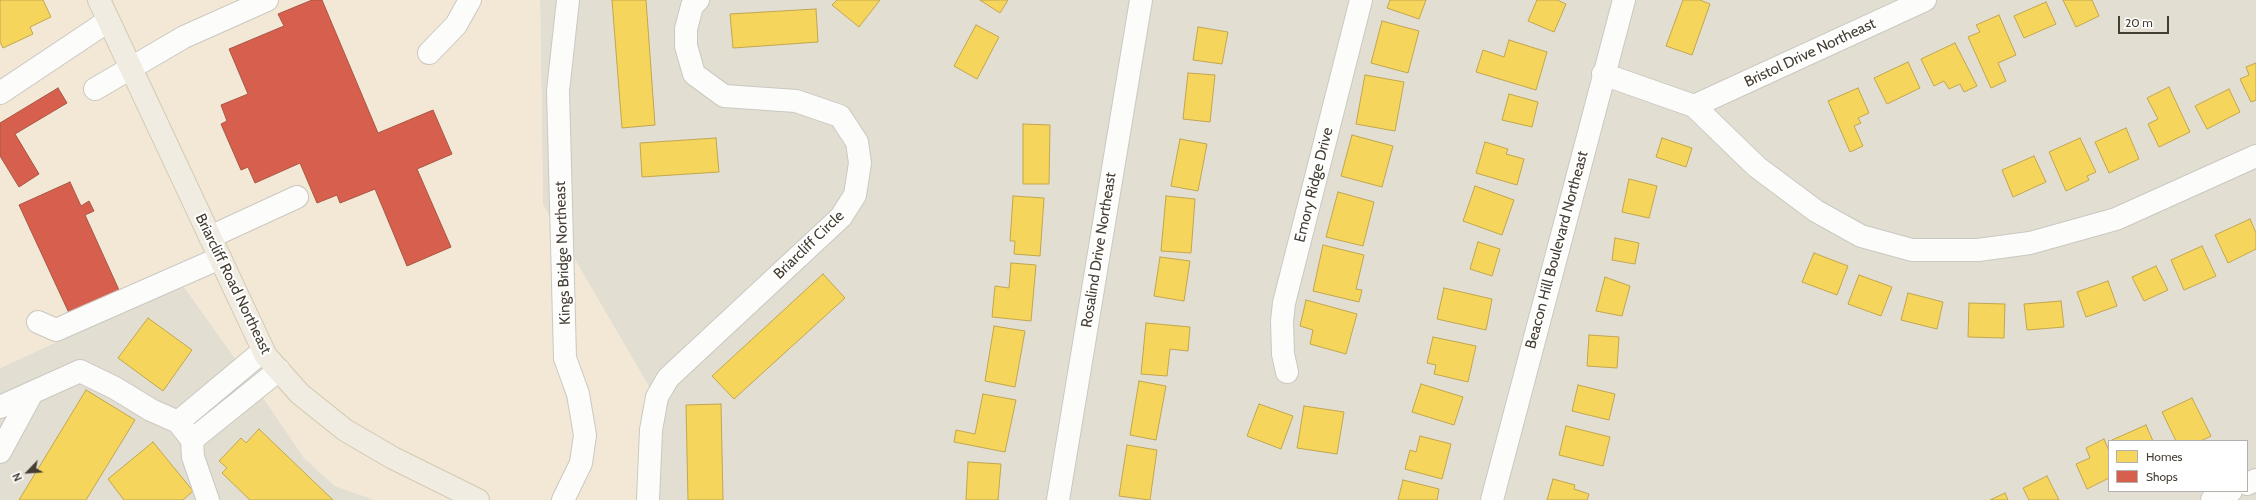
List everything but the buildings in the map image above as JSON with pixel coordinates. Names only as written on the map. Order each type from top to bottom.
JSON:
[{"type":"main road","name":"Briarcliff Road Northeast","points":[[99,0],[263,351],[300,394],[345,430],[393,458],[478,500]]},
{"type":"street","points":[[95,89],[130,67],[184,37],[267,0]]},
{"type":"street","points":[[429,53],[456,25],[470,0]]},
{"type":"street","name":"Kings Bridge Northeast","points":[[563,500],[581,463],[585,435],[578,394],[565,358],[558,91],[568,0]]},
{"type":"street","name":"Briarcliff Circle","points":[[649,498],[651,430],[657,397],[668,378],[841,217],[855,195],[860,163],[857,142],[840,116],[796,101],[724,96],[694,74],[686,46],[686,28],[692,6],[698,0]]},
{"type":"street","name":"Rosalind Drive Northeast","points":[[1058,500],[1141,0]]},
{"type":"street","name":"Emory Ridge Drive","points":[[1287,372],[1284,354],[1282,320],[1284,303],[1361,0]]},
{"type":"street","name":"Beacon Hill Boulevard Northeast","points":[[1492,500],[1603,74],[1624,0]]},
{"type":"street","name":"Bristol Drive Northeast","points":[[1694,106],[1925,0]]},
{"type":"street","points":[[2,87],[108,21]]},
{"type":"street","points":[[1603,74],[1694,106],[1757,167],[1816,211],[1861,236],[1912,250],[1978,250],[2030,243],[2116,219],[2256,156]]},
{"type":"street","points":[[210,237],[297,197]]},
{"type":"street","points":[[38,322],[56,330],[220,258]]},
{"type":"street","points":[[178,422],[263,351]]},
{"type":"street","points":[[192,440],[279,370]]},
{"type":"street","points":[[0,407],[80,371],[115,388],[151,410],[178,422],[192,440],[193,457],[208,500]]},
{"type":"street","points":[[0,452],[32,393]]},
{"type":"street","points":[[208,397],[223,415]]},
{"type":"street","points":[[2212,500],[2229,492]]},
{"type":"shaded area","points":[[0,0],[540,0],[543,205],[655,397],[650,500],[375,500],[335,486],[304,458],[182,284],[0,368]]},
{"type":"shaded area","points":[[540,0],[2256,0],[2256,500],[650,500],[655,397],[543,205]]},
{"type":"shaded area","points":[[182,284],[304,458],[335,486],[375,500],[0,500],[0,368]]}]
